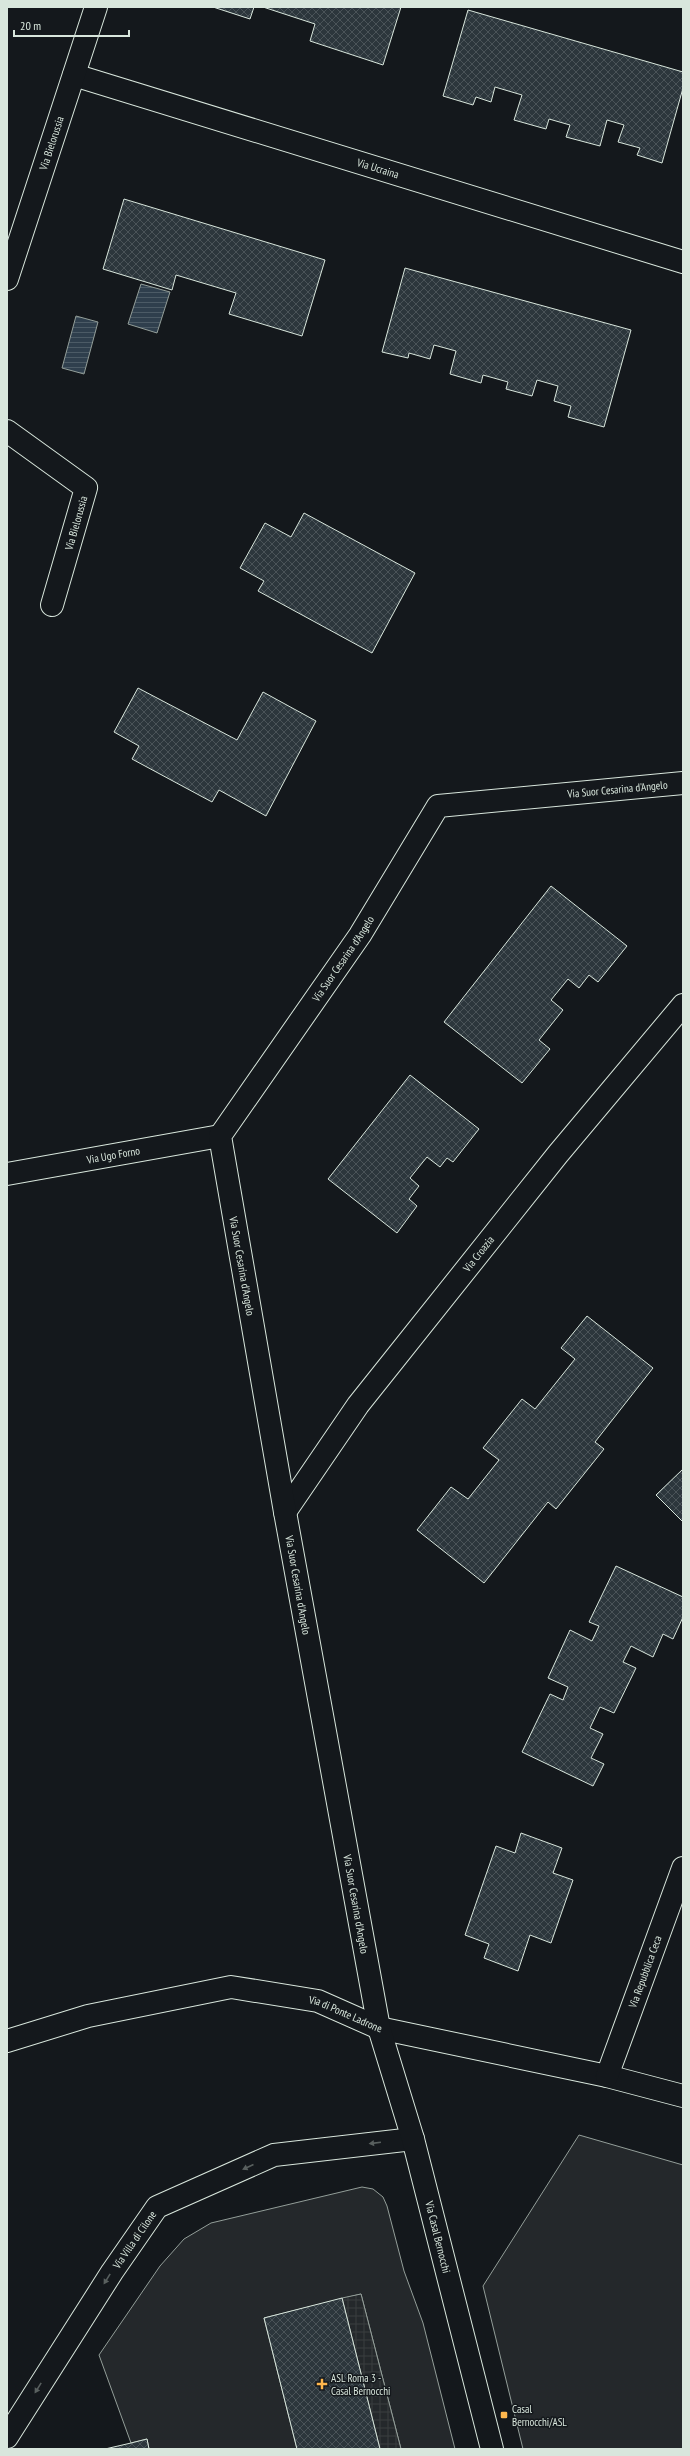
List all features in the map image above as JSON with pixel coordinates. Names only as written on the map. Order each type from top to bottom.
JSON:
[{"type":"street","name":"Via Bielorussia","points":[[7,278],[96,7]]},
{"type":"street","name":"Via Ucraina","points":[[74,75],[683,262]]},
{"type":"street","name":"Via Bielorussia","points":[[7,431],[86,488],[52,605]]},
{"type":"street","name":"Via Suor Cesarina d'Angelo","points":[[379,2028],[285,1512],[220,1136],[360,935],[438,806],[683,783]]},
{"type":"street","name":"Via Croazia","points":[[285,1512],[358,1405],[558,1154],[683,1005]]},
{"type":"street","name":"Via Ugo Forno","points":[[7,1174],[220,1136]]},
{"type":"street","name":"Via Repubblica Ceca","points":[[607,2076],[683,1868]]},
{"type":"street","name":"Via di Ponte Ladrone","points":[[7,2041],[88,2016],[231,1988],[318,2001],[379,2028],[607,2076],[683,2096]]},
{"type":"street","name":"Via Casal Bernocchi","points":[[379,2028],[413,2139],[492,2449]]},
{"type":"street","name":"Via Villa di Cilone","points":[[7,2437],[112,2272],[157,2208],[274,2155],[413,2139]]},
{"type":"shaded area","points":[[579,2135],[683,2165],[683,2449],[523,2449],[483,2286]]},
{"type":"shaded area","points":[[362,2187],[373,2189],[383,2197],[387,2206],[404,2271],[423,2323],[455,2449],[401,2449],[361,2294],[264,2318],[297,2449],[149,2449],[147,2439],[131,2443],[99,2355],[160,2266],[184,2239],[211,2223]]},
{"type":"shaded area","points":[[361,2294],[401,2449],[380,2449],[342,2298]]},
{"type":"water","points":[[141,284],[170,292],[157,333],[128,324]]},
{"type":"water","points":[[76,316],[98,322],[84,374],[62,368]]},
{"type":"building","points":[[213,7],[254,7],[250,19]]},
{"type":"building","points":[[263,7],[401,7],[383,65],[310,41],[315,24]]},
{"type":"building","points":[[468,10],[683,72],[683,88],[662,163],[637,155],[640,148],[618,142],[624,125],[607,120],[600,146],[566,137],[570,125],[549,119],[546,129],[514,120],[522,95],[495,87],[491,102],[476,97],[473,105],[443,96]]},
{"type":"building","points":[[124,199],[325,260],[302,336],[229,314],[236,293],[176,275],[172,290],[103,269]]},
{"type":"building","points":[[405,268],[631,330],[604,427],[568,417],[571,406],[554,401],[558,386],[537,380],[532,396],[506,389],[508,382],[483,375],[481,383],[450,374],[456,351],[434,345],[430,359],[409,353],[408,358],[382,352]]},
{"type":"building","points":[[304,513],[415,573],[372,653],[258,591],[264,581],[240,568],[265,523],[291,537]]},
{"type":"building","points":[[138,688],[237,740],[263,692],[316,721],[266,816],[219,790],[212,802],[132,759],[139,746],[114,732]]},
{"type":"building","points":[[551,886],[627,946],[598,982],[589,975],[579,988],[568,979],[551,1000],[563,1010],[539,1040],[550,1049],[522,1083],[444,1022]]},
{"type":"building","points":[[410,1075],[479,1129],[453,1162],[447,1158],[440,1167],[427,1157],[410,1178],[419,1186],[409,1199],[417,1206],[397,1233],[328,1179]]},
{"type":"building","points":[[587,1316],[653,1368],[595,1442],[604,1449],[556,1509],[548,1502],[484,1583],[417,1530],[451,1487],[468,1499],[499,1460],[483,1448],[522,1399],[535,1409],[575,1359],[561,1348]]},
{"type":"building","points":[[683,1469],[683,1522],[656,1495]]},
{"type":"building","points":[[616,1566],[683,1597],[683,1617],[673,1639],[663,1634],[653,1657],[631,1646],[623,1662],[636,1668],[614,1713],[600,1707],[590,1728],[603,1734],[591,1758],[604,1764],[593,1786],[522,1752],[550,1694],[563,1700],[568,1687],[548,1678],[570,1630],[592,1641],[599,1626],[589,1622]]},
{"type":"building","points":[[521,1833],[562,1848],[553,1873],[573,1880],[551,1943],[530,1935],[518,1971],[484,1958],[489,1944],[465,1935],[496,1846],[515,1853]]},
{"type":"building","name":"ASL Roma 3 - Casal Bernocchi","points":[[342,2298],[380,2449],[297,2449],[264,2318]]},
{"type":"building","points":[[147,2439],[149,2449],[105,2449],[131,2443]]},
{"type":"place","name":"ASL Roma 3 - Casal Bernocchi","points":[[322,2384]]},
{"type":"place","name":"Casal Bernocchi/ASL","points":[[504,2415]]}]
